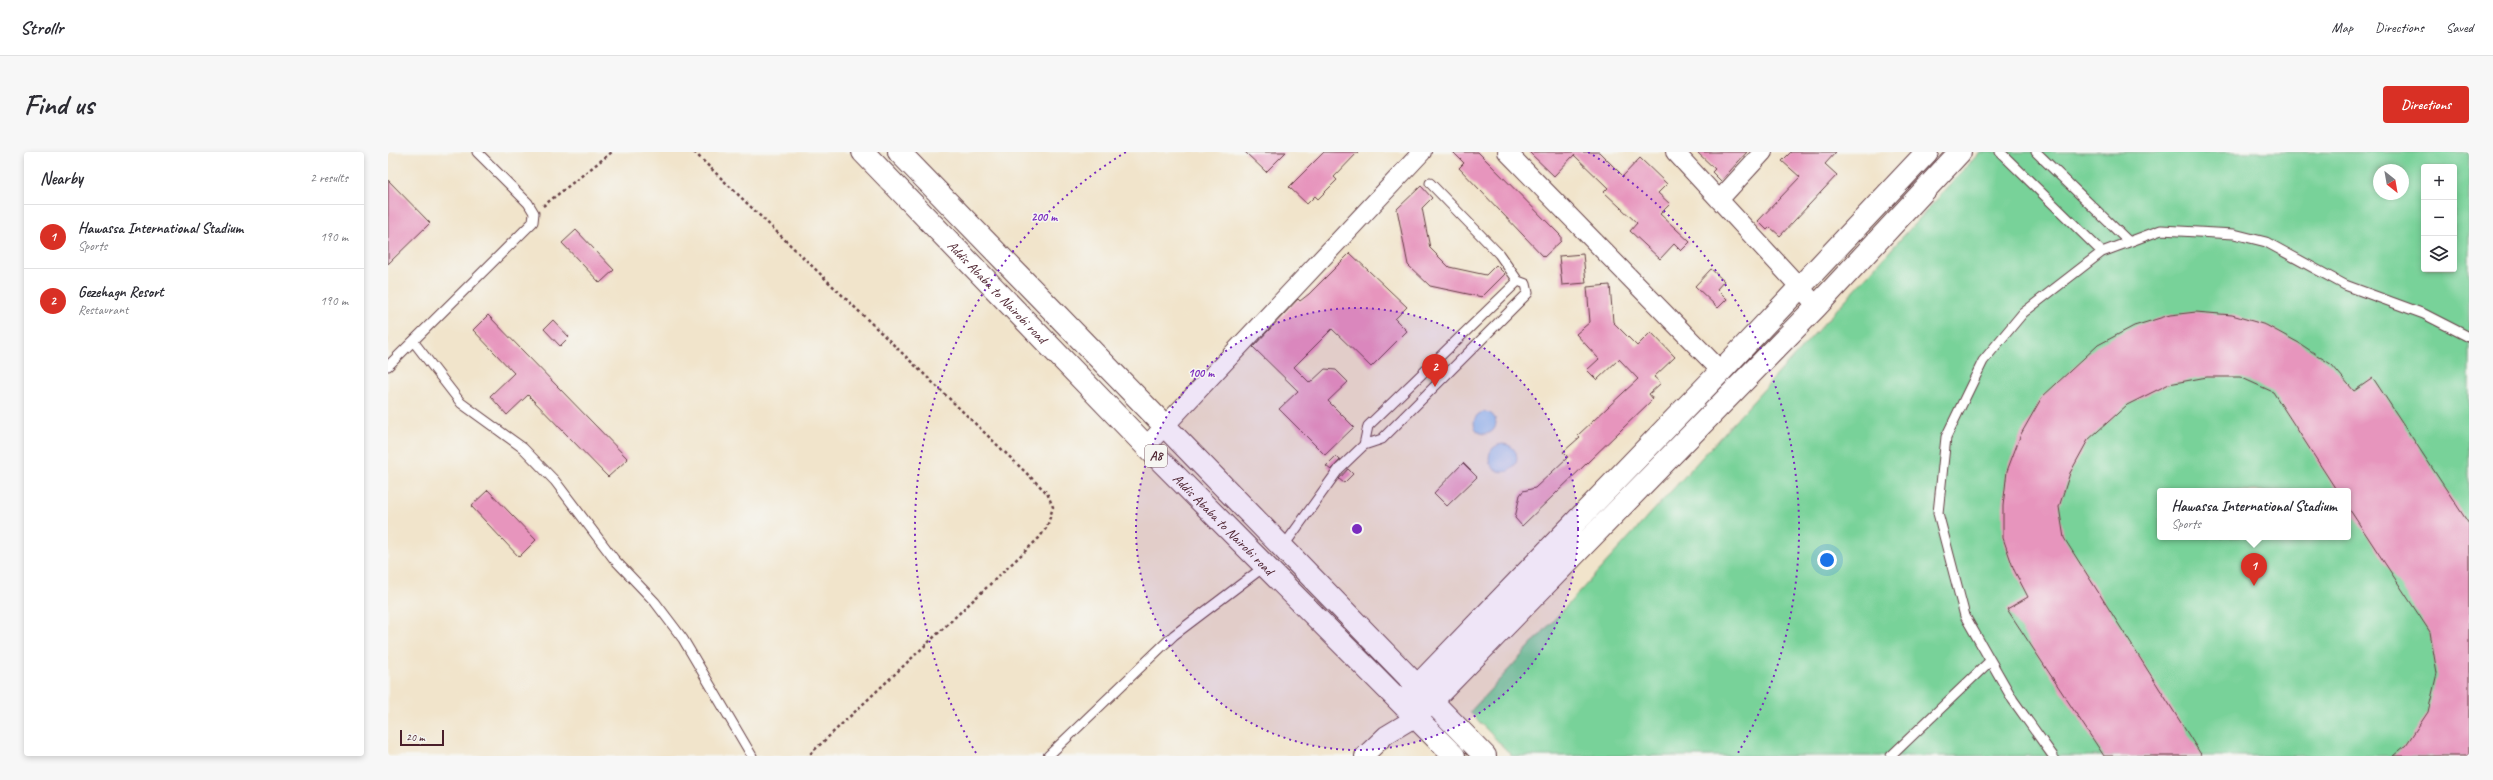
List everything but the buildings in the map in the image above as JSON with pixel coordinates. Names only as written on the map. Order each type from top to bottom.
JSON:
[{"type":"main road","name":"Addis Ababa to Nairobi road","points":[[863,152],[1146,446],[1409,709],[1451,755]]},
{"type":"main road","points":[[1409,709],[1418,686],[1800,289],[1927,152]]},
{"type":"main road","points":[[1409,709],[1433,701],[1817,306],[1960,152]]},
{"type":"main road","name":"Addis Ababa to Nairobi road","points":[[904,154],[1485,756]]},
{"type":"street","points":[[1146,446],[1422,152]]},
{"type":"street","points":[[1507,152],[1721,371]]},
{"type":"street","points":[[1675,152],[1817,306]]},
{"type":"street","points":[[1720,200],[1763,152]]},
{"type":"street","points":[[1364,756],[1386,735],[1409,709]]},
{"type":"lane","points":[[388,366],[533,222],[534,213],[528,203],[477,152]]},
{"type":"lane","points":[[2000,152],[2102,252]]},
{"type":"lane","points":[[2036,152],[2129,242]]},
{"type":"lane","points":[[1283,547],[1339,469],[1364,445],[1382,439],[1528,293],[1526,284],[1518,281],[1500,254],[1430,183]]},
{"type":"lane","points":[[2053,756],[2013,700],[1989,662],[1965,616],[1938,513],[1946,437],[1983,361],[2023,313],[2102,252],[2161,230],[2234,234],[2266,242],[2345,285],[2424,314],[2469,337]]},
{"type":"lane","points":[[1364,445],[1368,426],[1518,281]]},
{"type":"lane","points":[[413,341],[461,403],[523,448],[555,481],[614,559],[655,602],[683,639],[752,756]]},
{"type":"lane","points":[[1048,756],[1174,635],[1265,566]]},
{"type":"lane","points":[[1890,756],[1989,662]]},
{"type":"path","points":[[534,213],[612,152]]},
{"type":"path","points":[[694,152],[1047,493],[1053,507],[1047,526],[1039,538],[808,756]]},
{"type":"green space","points":[[1980,152],[2469,152],[2469,756],[1512,756],[1470,712]]},
{"type":"water","points":[[1485,412],[1493,415],[1496,423],[1493,431],[1485,434],[1477,431],[1474,423],[1477,415]]},
{"type":"water","points":[[1503,444],[1513,448],[1517,458],[1513,468],[1503,472],[1493,468],[1489,458],[1493,448]]},
{"type":"place","name":"Gezehagn Resort","points":[[1435,387]]},
{"type":"place","name":"Hawassa International Stadium","points":[[2254,586]]}]
